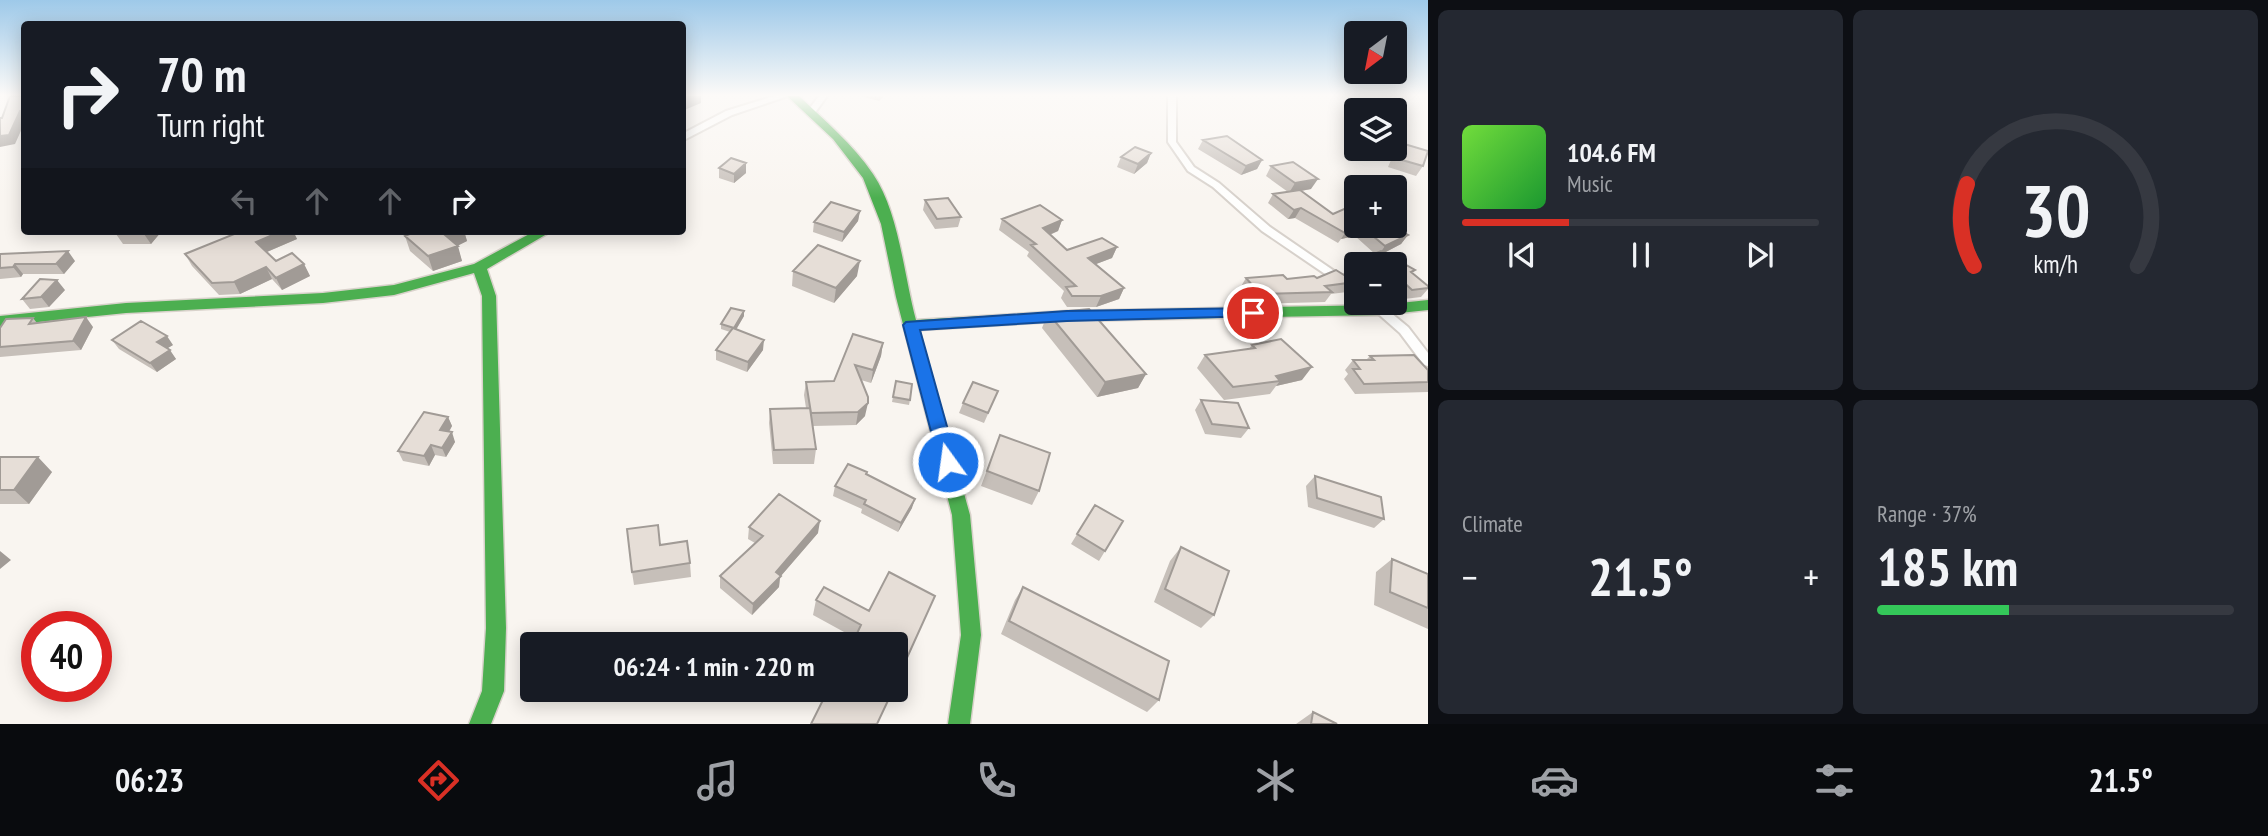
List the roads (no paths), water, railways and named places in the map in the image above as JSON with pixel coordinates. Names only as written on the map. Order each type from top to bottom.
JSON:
[{"type":"street","points":[[829,130],[869,177],[888,224],[911,325],[961,515],[971,635],[959,724]]},
{"type":"street","points":[[1171,130],[1171,142],[1191,169],[1216,185],[1266,229],[1344,283]]},
{"type":"street","points":[[0,321],[127,308],[309,299],[394,290],[479,267],[538,235]]},
{"type":"street","points":[[479,267],[489,296],[496,628],[493,691],[480,724]]},
{"type":"street","points":[[1407,305],[1428,305]]},
{"type":"street","points":[[911,325],[1067,316],[1344,307]]},
{"type":"street","points":[[1386,315],[1404,330],[1428,362]]}]
